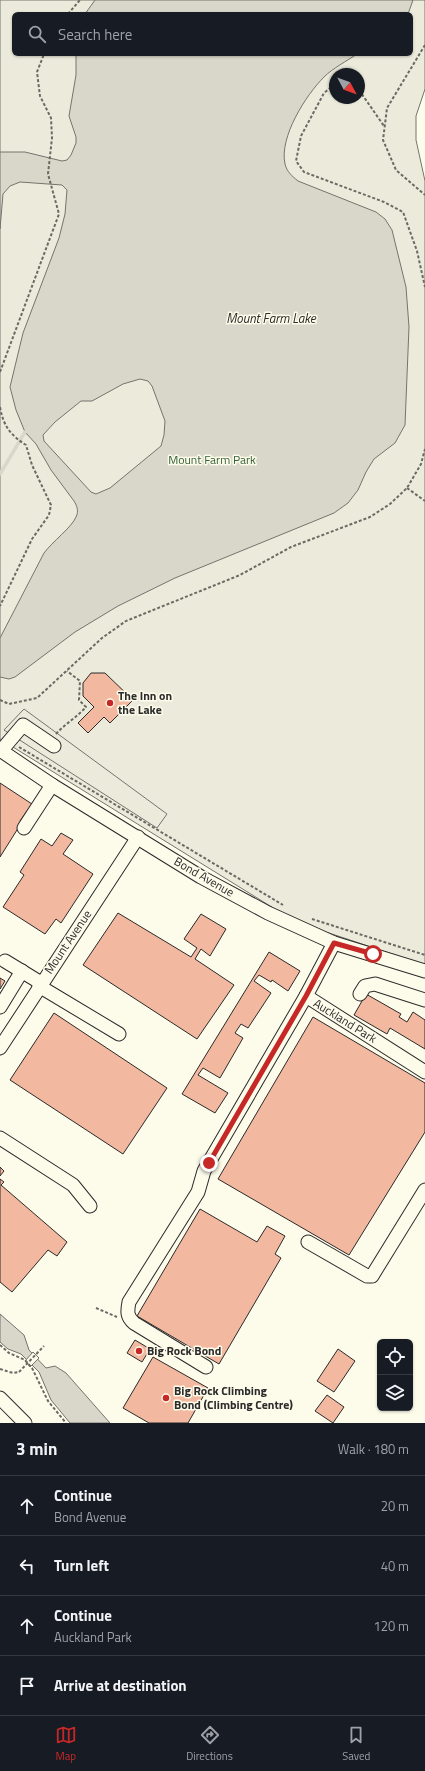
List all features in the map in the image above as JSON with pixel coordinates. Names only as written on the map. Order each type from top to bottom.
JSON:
[{"type":"street","points":[[3,748],[23,725],[51,744]]},
{"type":"street","name":"Bond Avenue","points":[[3,748],[52,785],[214,884],[268,913],[334,943],[425,971]]},
{"type":"street","points":[[24,828],[52,785]]},
{"type":"street","name":"Mount Avenue","points":[[0,1046],[138,837]]},
{"type":"street","points":[[306,996],[334,943]]},
{"type":"street","points":[[5,961],[119,1034]]},
{"type":"street","points":[[0,1007],[22,971]]},
{"type":"street","points":[[360,994],[365,986],[375,984],[425,1000]]},
{"type":"street","name":"Auckland Park","points":[[206,1367],[140,1328],[130,1320],[127,1312],[129,1302],[198,1192],[204,1171],[306,996],[425,1072]]},
{"type":"street","points":[[0,1138],[73,1185],[90,1206]]},
{"type":"street","points":[[308,1242],[366,1276],[372,1276],[425,1190]]},
{"type":"street","points":[[0,1398],[25,1423]]},
{"type":"path","points":[[70,12],[80,0]]},
{"type":"path","points":[[425,45],[405,81],[387,108],[383,140],[396,170],[425,194]]},
{"type":"path","points":[[0,372],[59,214],[48,174],[52,138],[51,118],[40,96],[37,72],[43,56]]},
{"type":"path","points":[[329,89],[324,93],[301,136],[296,161],[304,172],[384,202],[403,212],[418,251],[425,287]]},
{"type":"path","points":[[365,99],[385,127]]},
{"type":"path","points":[[0,407],[3,422],[16,439],[26,445],[32,465],[51,504],[50,515],[32,539],[0,606]]},
{"type":"path","points":[[0,700],[9,704],[37,698],[102,638],[126,621],[228,580],[291,547],[370,517],[390,504],[407,488],[421,464],[425,449]]},
{"type":"path","points":[[407,488],[425,501]]},
{"type":"path","points":[[51,744],[66,723],[86,707],[80,700],[80,681],[66,671]]},
{"type":"path","points":[[3,748],[283,906]]},
{"type":"path","points":[[312,919],[425,955]]},
{"type":"path","points":[[96,1308],[114,1316]]},
{"type":"path","points":[[0,1345],[9,1353],[25,1360],[32,1368],[48,1401],[66,1423]]},
{"type":"path","points":[[0,1369],[13,1373],[20,1372],[44,1346]]},
{"type":"green space","name":"Mount Farm Park","points":[[0,0],[425,0],[425,89],[416,116],[416,140],[425,181],[425,965],[296,922],[0,739]]},
{"type":"shaded area","points":[[24,709],[167,814],[157,828],[4,730]]},
{"type":"water","points":[[95,0],[413,0],[409,12],[86,12]]},
{"type":"water","name":"Mount Farm Lake","points":[[76,56],[354,56],[336,68],[329,68],[329,73],[309,94],[290,129],[284,153],[285,164],[288,172],[298,181],[376,212],[385,219],[392,230],[406,287],[409,327],[405,425],[395,443],[374,459],[358,490],[348,503],[334,513],[175,578],[118,606],[75,632],[15,677],[9,679],[0,677],[0,638],[44,553],[74,521],[77,515],[77,507],[51,470],[36,444],[25,432],[16,410],[10,387],[23,333],[59,238],[65,214],[67,190],[62,185],[20,182],[10,186],[3,194],[0,229],[0,152],[25,152],[62,161],[67,160],[71,155],[76,143],[76,137],[69,116],[76,75]],"holes":[[[140,379],[148,381],[152,386],[165,421],[164,435],[161,446],[110,488],[96,494],[91,492],[44,441],[43,435],[55,422],[81,401],[92,401],[123,384]]]},
{"type":"water","points":[[0,1314],[24,1335],[29,1350],[46,1368],[55,1366],[66,1373],[110,1423],[70,1423],[51,1400],[39,1372],[21,1354],[8,1349],[0,1342]]},
{"type":"pier","points":[[33,1352],[39,1358],[30,1367],[25,1361]]},
{"type":"building","name":"The Inn on the Lake","points":[[91,673],[105,673],[133,700],[110,723],[104,717],[88,733],[78,723],[94,707],[83,696],[83,683]]},
{"type":"building","points":[[0,783],[32,804],[20,821],[22,822],[0,857]]},
{"type":"building","points":[[61,833],[73,840],[63,854],[93,874],[61,923],[56,919],[45,934],[3,907],[24,875],[20,872],[41,839],[52,846]]},
{"type":"building","points":[[118,913],[191,957],[197,948],[184,939],[201,914],[226,929],[210,956],[201,949],[195,959],[234,985],[197,1039],[83,965]]},
{"type":"building","points":[[269,952],[300,971],[288,991],[272,980],[271,982],[259,975],[254,981],[271,993],[248,1028],[241,1024],[235,1033],[243,1038],[220,1078],[203,1068],[198,1075],[228,1093],[215,1113],[182,1094]]},
{"type":"building","points":[[0,978],[5,981],[0,989]]},
{"type":"building","points":[[366,994],[401,1014],[399,1017],[407,1022],[413,1012],[425,1020],[425,1049],[390,1028],[387,1034],[354,1015]]},
{"type":"building","points":[[54,1013],[167,1088],[123,1154],[10,1080]]},
{"type":"building","points":[[313,1017],[425,1083],[425,1132],[349,1255],[218,1179]]},
{"type":"building","points":[[0,1167],[4,1171],[0,1176]]},
{"type":"building","points":[[0,1179],[4,1182],[1,1185],[67,1242],[57,1256],[48,1250],[12,1292],[0,1282]]},
{"type":"building","points":[[200,1209],[257,1242],[267,1226],[285,1236],[275,1254],[281,1258],[219,1364],[137,1316]]},
{"type":"building","name":"Big Rock Bond","points":[[135,1340],[150,1349],[142,1362],[127,1353]]},
{"type":"building","points":[[338,1349],[355,1361],[334,1392],[317,1381]]},
{"type":"building","name":"Big Rock Climbing Bond (Climbing Centre)","points":[[153,1357],[208,1388],[188,1423],[149,1423],[123,1408]]},
{"type":"building","points":[[327,1395],[344,1407],[333,1423],[315,1411]]},
{"type":"waterway","points":[[0,474],[25,432]]},
{"type":"place","name":"The Inn on the Lake","points":[[110,703]]},
{"type":"place","name":"Big Rock Bond","points":[[139,1351]]},
{"type":"place","name":"Big Rock Climbing Bond (Climbing Centre)","points":[[166,1398]]},
{"type":"route","points":[[209,1163],[306,996],[334,943],[373,954]]}]
